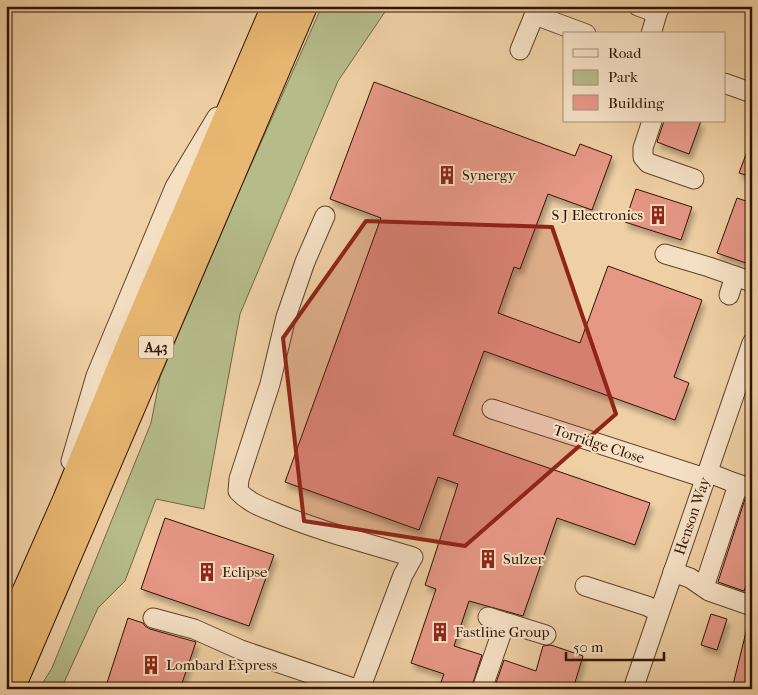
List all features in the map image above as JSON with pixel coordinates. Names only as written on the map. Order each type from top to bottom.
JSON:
[{"type":"highway","name":"A43","points":[[6,638],[67,500],[134,337],[276,6]]},
{"type":"highway","name":"A43","points":[[10,689],[302,6]]},
{"type":"street","points":[[638,6],[659,10],[652,32]]},
{"type":"street","points":[[520,50],[536,11],[582,32]]},
{"type":"street","points":[[726,84],[752,93]]},
{"type":"street","points":[[652,122],[643,148],[644,157],[648,163],[694,179]]},
{"type":"street","points":[[325,216],[304,262],[286,317],[270,384],[239,479],[238,491],[244,498],[257,505],[302,524],[413,557],[402,580],[360,689]]},
{"type":"street","points":[[665,254],[744,279],[729,295]]},
{"type":"street","name":"Henson Way","points":[[633,689],[752,342]]},
{"type":"street","name":"Torridge Close","points":[[492,409],[745,487]]},
{"type":"street","points":[[704,587],[745,487]]},
{"type":"street","points":[[673,572],[690,578],[709,591],[752,606]]},
{"type":"street","points":[[585,586],[647,606],[659,612]]},
{"type":"street","points":[[153,618],[194,629],[241,650],[356,689]]},
{"type":"street","points":[[482,689],[496,620],[546,635]]},
{"type":"highlighted area","points":[[366,221],[552,227],[616,414],[465,546],[304,521],[283,338]]},
{"type":"green space","points":[[322,6],[389,6],[338,81],[240,314],[204,509],[156,499],[125,581],[98,608],[61,689],[39,689],[52,668],[151,423],[160,377],[242,185]]},
{"type":"building","points":[[374,82],[575,156],[580,144],[612,156],[592,210],[548,194],[520,269],[514,267],[498,313],[580,343],[608,266],[702,300],[674,377],[689,383],[675,420],[484,351],[453,435],[650,503],[635,545],[557,518],[523,616],[469,601],[454,646],[482,655],[471,689],[451,689],[440,685],[444,674],[411,663],[436,589],[425,585],[458,484],[438,477],[419,530],[285,482],[381,218],[330,199]]},
{"type":"building","points":[[664,122],[701,122],[689,154],[657,142]]},
{"type":"building","points":[[752,141],[752,177],[739,173]]},
{"type":"building","name":"S J Electronics","points":[[636,189],[692,207],[681,240],[625,222]]},
{"type":"building","points":[[737,198],[752,203],[752,265],[717,253]]},
{"type":"building","points":[[745,499],[752,500],[752,571],[744,591],[718,582]]},
{"type":"building","name":"Eclipse","points":[[165,518],[274,555],[249,626],[141,589]]},
{"type":"building","points":[[711,614],[727,619],[717,650],[701,645]]},
{"type":"building","name":"Lombard Express","points":[[128,618],[143,623],[150,629],[196,642],[180,689],[105,689]]},
{"type":"building","points":[[748,624],[752,625],[752,689],[732,689]]},
{"type":"building","points":[[551,645],[583,656],[573,689],[494,689],[504,660],[536,671],[543,646]]},
{"type":"place","name":"Synergy","points":[[447,175]]},
{"type":"place","name":"S J Electronics","points":[[658,215]]},
{"type":"place","name":"Sulzer","points":[[488,559]]},
{"type":"place","name":"Eclipse","points":[[207,572]]},
{"type":"place","name":"Fastline Group","points":[[440,632]]},
{"type":"place","name":"Lombard Express","points":[[151,665]]}]
